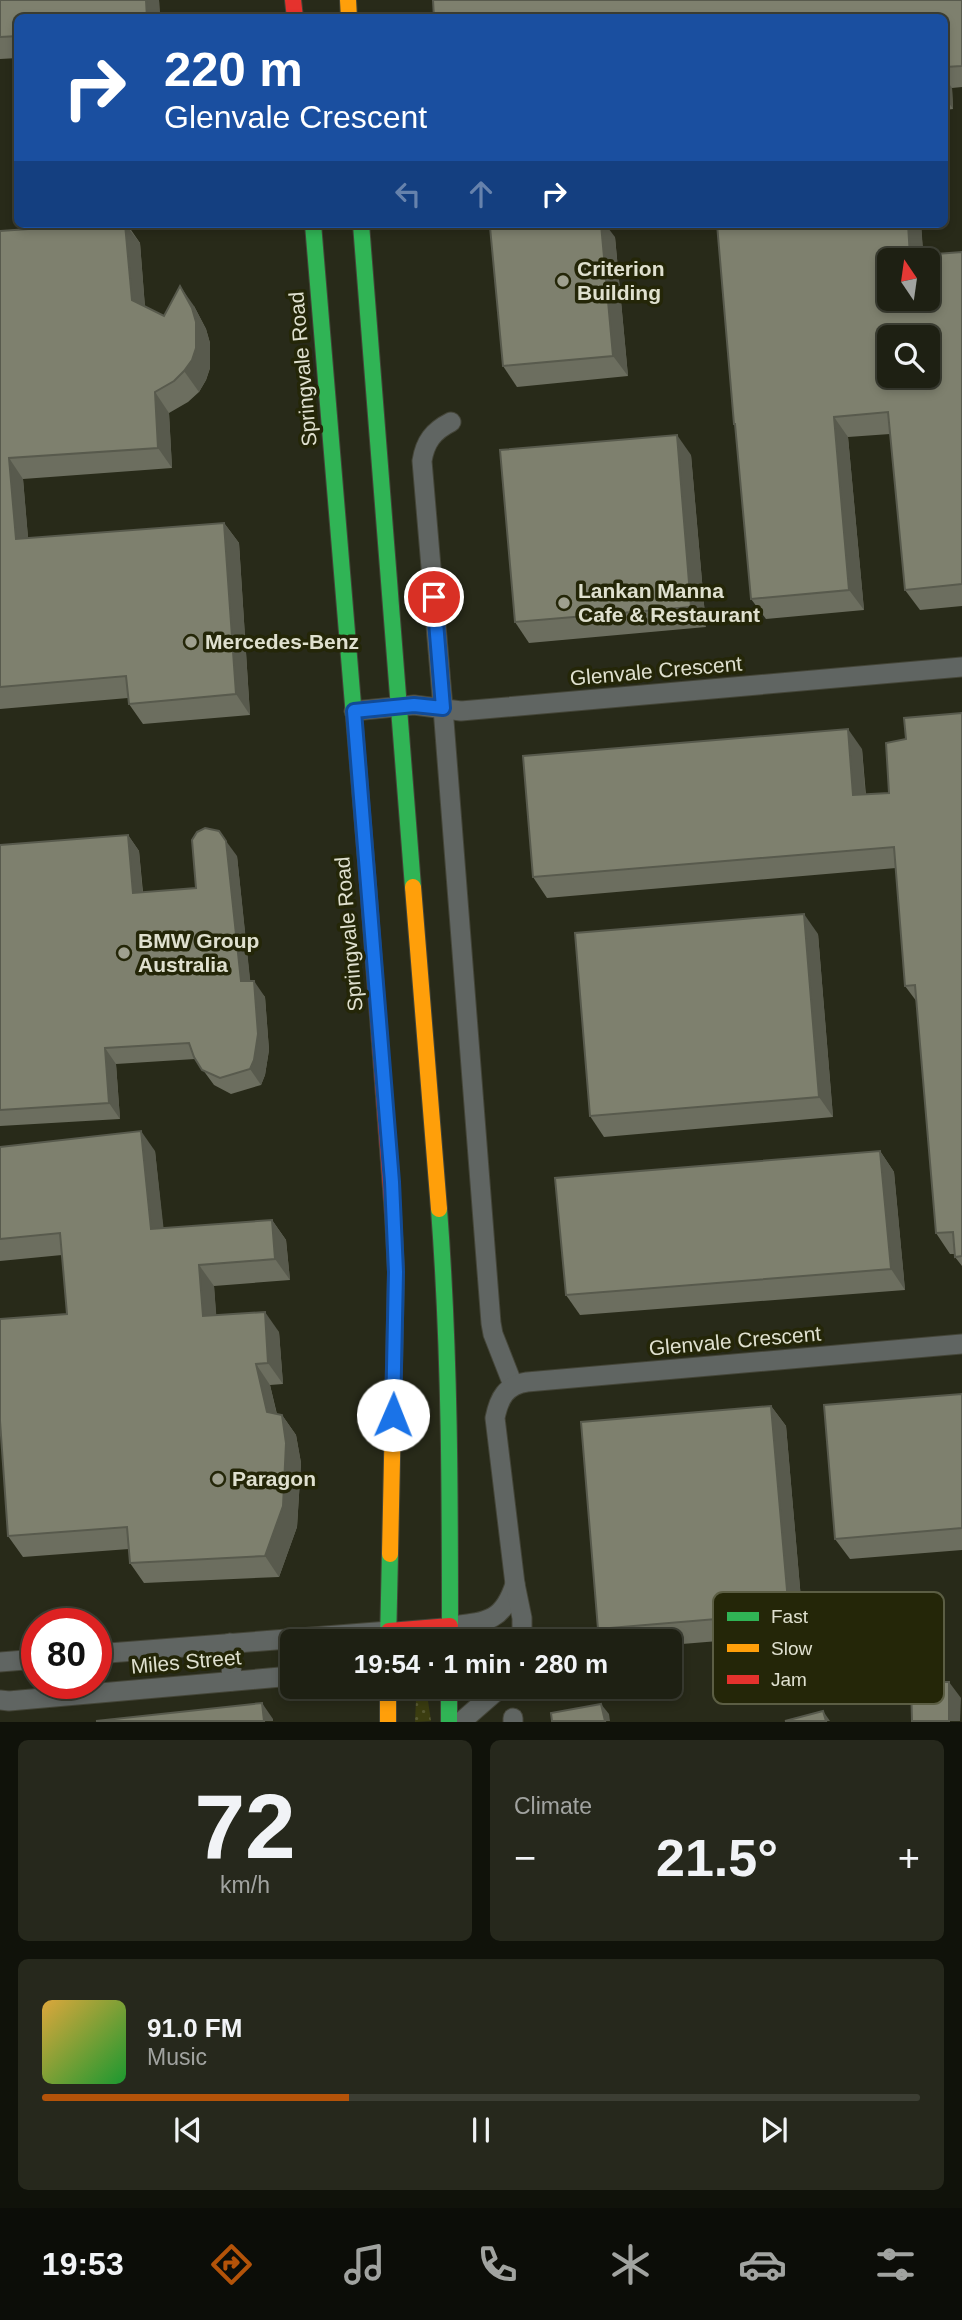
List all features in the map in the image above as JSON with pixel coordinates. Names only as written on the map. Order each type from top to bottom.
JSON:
[{"type":"highway","name":"Springvale Road","points":[[313,228],[392,1182],[396,1262],[388,1629]]},
{"type":"highway","points":[[360,228],[445,1291],[450,1437],[450,1629]]},
{"type":"highway","points":[[388,1699],[388,1721]]},
{"type":"highway","points":[[449,1699],[449,1721]]},
{"type":"street","points":[[450,422],[437,429],[426,443],[422,461],[491,1323],[513,1385],[500,1401],[495,1418],[522,1629]]},
{"type":"street","name":"Glenvale Crescent","points":[[354,711],[414,705],[461,712],[962,667]]},
{"type":"street","name":"Glenvale Crescent","points":[[513,1385],[962,1344]]},
{"type":"street","points":[[464,1629],[491,1619],[504,1609],[515,1584]]},
{"type":"street","name":"Miles Street","points":[[112,1653],[280,1641]]},
{"type":"street","points":[[230,1643],[232,1681]]},
{"type":"street","points":[[0,1662],[21,1661]]},
{"type":"street","name":"Miles Street","points":[[0,1700],[280,1677]]},
{"type":"street","points":[[461,1721],[487,1699]]},
{"type":"shaded area","points":[[416,1700],[428,1701],[431,1721],[415,1722]]},
{"type":"building","points":[[0,0],[146,0],[147,14],[14,14],[14,36],[0,37]]},
{"type":"building","points":[[433,0],[962,0],[962,66],[948,67],[948,14],[434,14]]},
{"type":"building","points":[[125,228],[132,300],[164,316],[180,286],[192,308],[196,322],[196,348],[192,360],[174,381],[155,392],[158,448],[9,458],[16,539],[224,523],[236,694],[129,704],[126,676],[0,687],[0,231]]},
{"type":"building","name":"Criterion Building","points":[[490,228],[601,228],[613,356],[503,366]]},
{"type":"building","points":[[717,228],[908,228],[910,248],[877,248],[877,312],[940,312],[940,254],[962,252],[962,584],[905,590],[888,412],[834,417],[849,590],[751,599]]},
{"type":"building","points":[[677,435],[691,607],[515,622],[500,450]]},
{"type":"building","points":[[962,713],[962,1256],[955,1257],[953,1232],[936,1233],[915,985],[905,986],[894,847],[533,877],[523,756],[848,729],[853,795],[889,793],[886,743],[906,739],[904,718]]},
{"type":"building","name":"BMW Group Australia","points":[[205,828],[219,831],[226,841],[241,981],[254,981],[258,1034],[250,1069],[220,1078],[202,1070],[189,1043],[105,1048],[109,1103],[0,1110],[0,845],[128,835],[133,893],[196,888],[192,840],[197,832]]},
{"type":"building","points":[[804,914],[819,1097],[590,1116],[575,933]]},
{"type":"building","points":[[141,1131],[151,1229],[272,1220],[275,1259],[199,1265],[203,1316],[265,1312],[268,1363],[256,1364],[267,1412],[282,1415],[286,1443],[283,1506],[265,1556],[130,1563],[127,1527],[8,1536],[0,1421],[0,1319],[67,1314],[60,1233],[0,1239],[0,1147]]},
{"type":"building","points":[[880,1151],[891,1269],[566,1295],[555,1178]]},
{"type":"building","points":[[962,1394],[962,1528],[835,1539],[824,1405]]},
{"type":"building","points":[[771,1406],[787,1592],[713,1592],[713,1619],[598,1629],[581,1422]]},
{"type":"building","points":[[944,1682],[949,1682],[949,1721],[912,1721],[912,1704],[944,1704]]},
{"type":"building","points":[[262,1703],[264,1721],[96,1721]]},
{"type":"building","points":[[601,1704],[605,1721],[552,1721],[551,1713]]},
{"type":"building","points":[[823,1711],[826,1721],[785,1721]]},
{"type":"traffic: fast","points":[[313,228],[368,885]]},
{"type":"traffic: fast","points":[[361,228],[413,887]]},
{"type":"traffic: fast","points":[[439,1209],[447,1371],[450,1629]]},
{"type":"traffic: fast","points":[[388,1629],[390,1554]]},
{"type":"traffic: fast","points":[[449,1699],[449,1722]]},
{"type":"traffic: slow","points":[[348,0],[349,14]]},
{"type":"traffic: slow","points":[[413,887],[439,1209]]},
{"type":"traffic: slow","points":[[390,1554],[396,1272],[393,1215]]},
{"type":"traffic: slow","points":[[388,1699],[388,1722]]},
{"type":"traffic: jam","points":[[293,0],[295,14]]},
{"type":"traffic: jam","points":[[368,885],[393,1215]]},
{"type":"traffic: jam","points":[[413,1629],[450,1626]]},
{"type":"place","name":"Criterion Building","points":[[563,281]]},
{"type":"place","name":"Lankan Manna Cafe & Restaurant","points":[[564,603]]},
{"type":"place","name":"Mercedes-Benz","points":[[191,642]]},
{"type":"place","name":"BMW Group Australia","points":[[124,953]]},
{"type":"place","name":"Paragon","points":[[218,1479]]},
{"type":"route","points":[[393,1415],[396,1272],[392,1182],[354,711],[414,705],[443,708],[434,597]]}]
